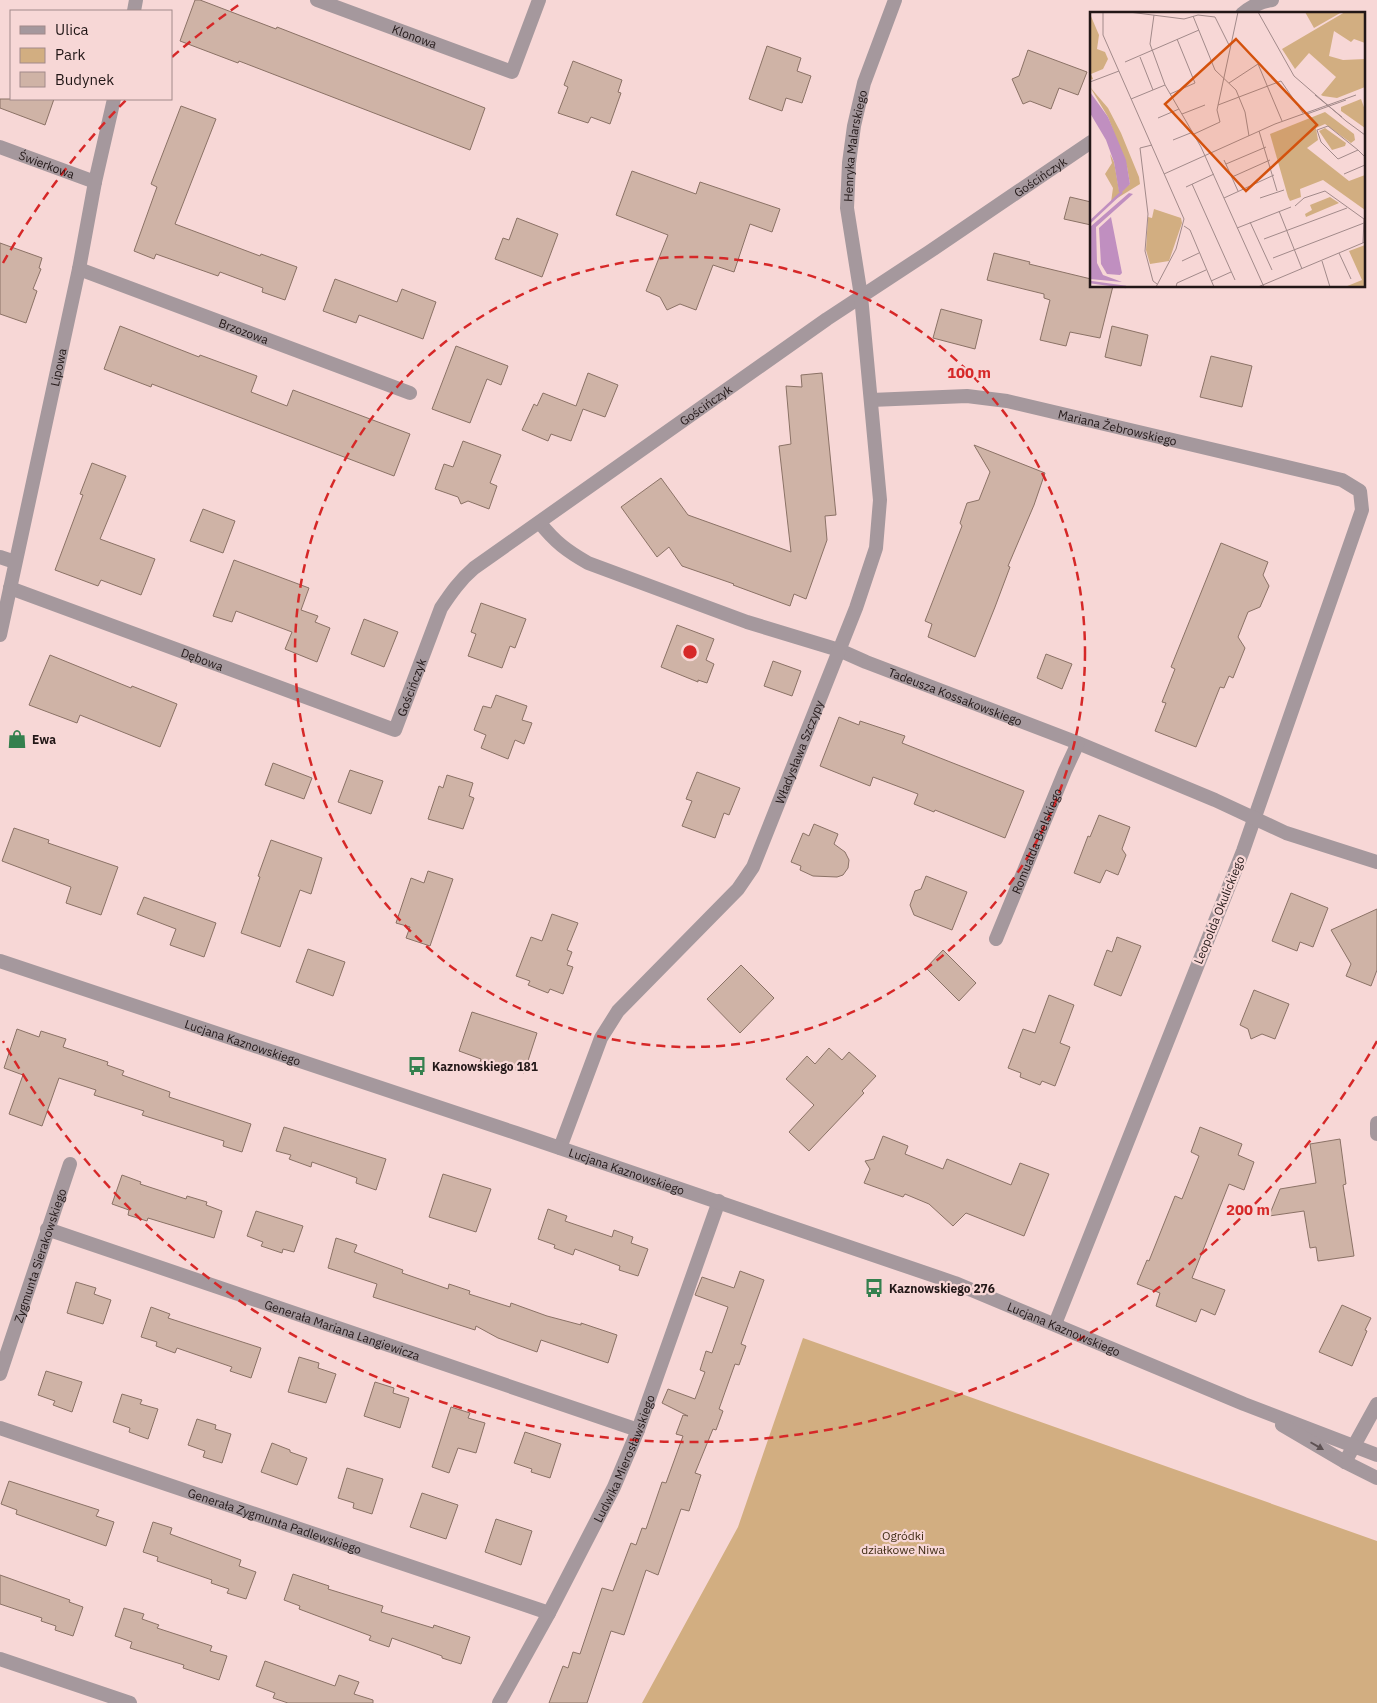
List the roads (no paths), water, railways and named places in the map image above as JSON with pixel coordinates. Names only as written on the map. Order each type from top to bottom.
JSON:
[{"type":"street","name":"Klonowa","points":[[317,0],[512,72],[539,0]]},
{"type":"street","name":"Henryka Malarskiego","points":[[861,296],[847,208],[849,163],[854,126],[864,83],[895,0]]},
{"type":"street","points":[[1247,7],[1272,0]]},
{"type":"street","name":"Lipowa","points":[[0,635],[114,100]]},
{"type":"street","name":"Gościńczyk","points":[[395,730],[441,608],[462,578],[861,296],[1090,143]]},
{"type":"street","name":"Świerkowa","points":[[0,147],[95,182]]},
{"type":"street","name":"Brzozowa","points":[[79,268],[410,393]]},
{"type":"street","name":"Władysława Szczypy","points":[[560,1148],[601,1038],[618,1011],[738,889],[753,867],[856,608],[876,548],[880,500],[861,296]]},
{"type":"street","name":"Mariana Żebrowskiego","points":[[871,400],[967,396],[1007,401],[1342,480],[1360,491]]},
{"type":"street","name":"Leopolda Okulickiego","points":[[1055,1324],[1243,851],[1362,510],[1360,491]]},
{"type":"street","name":"Tadeusza Kossakowskiego","points":[[540,522],[555,541],[569,553],[588,563],[747,622],[839,650],[875,666],[1078,743],[1286,833],[1377,862]]},
{"type":"street","points":[[0,557],[15,562]]},
{"type":"street","name":"Dębowa","points":[[10,588],[395,730]]},
{"type":"street","name":"Romualda Bielskiego","points":[[996,940],[1065,770],[1078,743]]},
{"type":"street","name":"Lucjana Kaznowskiego","points":[[0,961],[719,1201],[955,1283],[1244,1404],[1377,1455]]},
{"type":"street","points":[[1377,1123],[1377,1134]]},
{"type":"street","name":"Zygmunta Sierakowskiego","points":[[0,1374],[70,1164]]},
{"type":"street","name":"Ludwika Mierosławskiego","points":[[499,1703],[614,1487],[638,1430],[719,1201]]},
{"type":"street","name":"Generała Mariana Langiewicza","points":[[48,1229],[638,1430]]},
{"type":"street","name":"Lucjana Kaznowskiego","points":[[1244,1404],[1345,1462],[1377,1478]]},
{"type":"street","points":[[1345,1462],[1377,1404]]},
{"type":"street","name":"Generała Zygmunta Padlewskiego","points":[[0,1428],[549,1612]]},
{"type":"street","points":[[0,1659],[130,1703]]},
{"type":"place","name":"Ewa","points":[[17,739]]},
{"type":"place","name":"Kaznowskiego 181","points":[[417,1066]]},
{"type":"place","name":"Kaznowskiego 276","points":[[874,1288]]},
{"type":"park label","name":"Ogródki działkowe Niwa","points":[[903,1542]]}]
